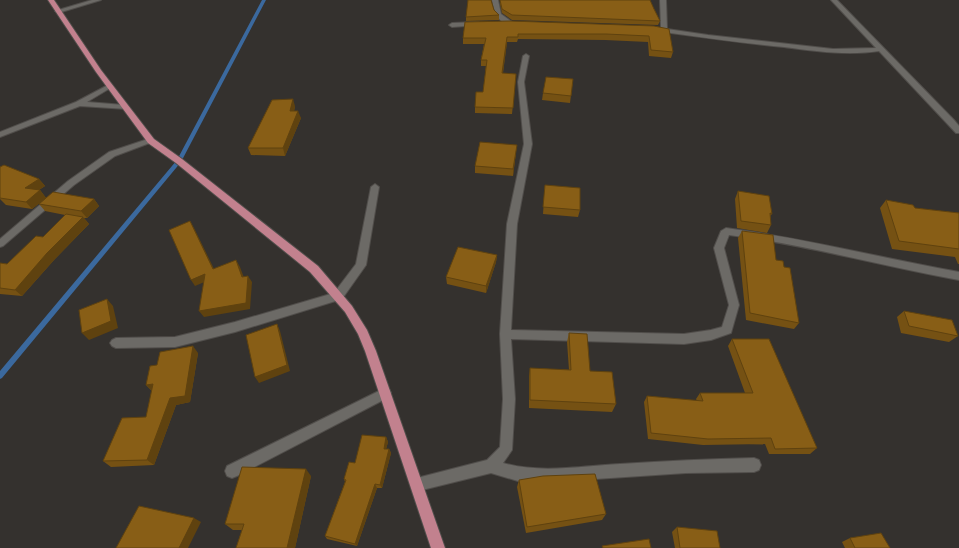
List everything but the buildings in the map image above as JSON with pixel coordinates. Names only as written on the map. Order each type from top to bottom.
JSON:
[{"type":"main road","points":[[51,0],[124,107],[151,141],[179,161],[314,269],[354,317],[367,345],[385,393],[418,484],[438,548]]},
{"type":"street","points":[[58,11],[98,0]]},
{"type":"street","points":[[497,0],[499,16],[504,21],[510,23]]},
{"type":"street","points":[[663,0],[664,29]]},
{"type":"street","points":[[834,0],[855,20],[880,49],[926,94],[959,131]]},
{"type":"street","points":[[452,26],[488,24]]},
{"type":"street","points":[[496,24],[519,24]]},
{"type":"street","points":[[652,28],[708,37],[833,52],[880,49]]},
{"type":"street","points":[[491,466],[506,450],[508,399],[505,334],[512,224],[528,144],[521,82],[526,56]]},
{"type":"street","points":[[0,135],[79,104],[110,86]]},
{"type":"street","points":[[79,104],[124,107]]},
{"type":"street","points":[[0,244],[71,183],[112,154],[151,141]]},
{"type":"street","points":[[116,343],[175,342],[236,327],[338,296],[361,265],[374,187]]},
{"type":"street","points":[[505,334],[684,339],[711,335],[727,330],[734,305],[719,248],[726,231],[777,238],[903,266],[959,276]]},
{"type":"street","points":[[232,471],[385,393]]},
{"type":"street","points":[[418,484],[491,466],[518,474],[550,475],[686,466],[754,465]]},
{"type":"waterway","points":[[0,376],[179,161],[264,0]]}]
